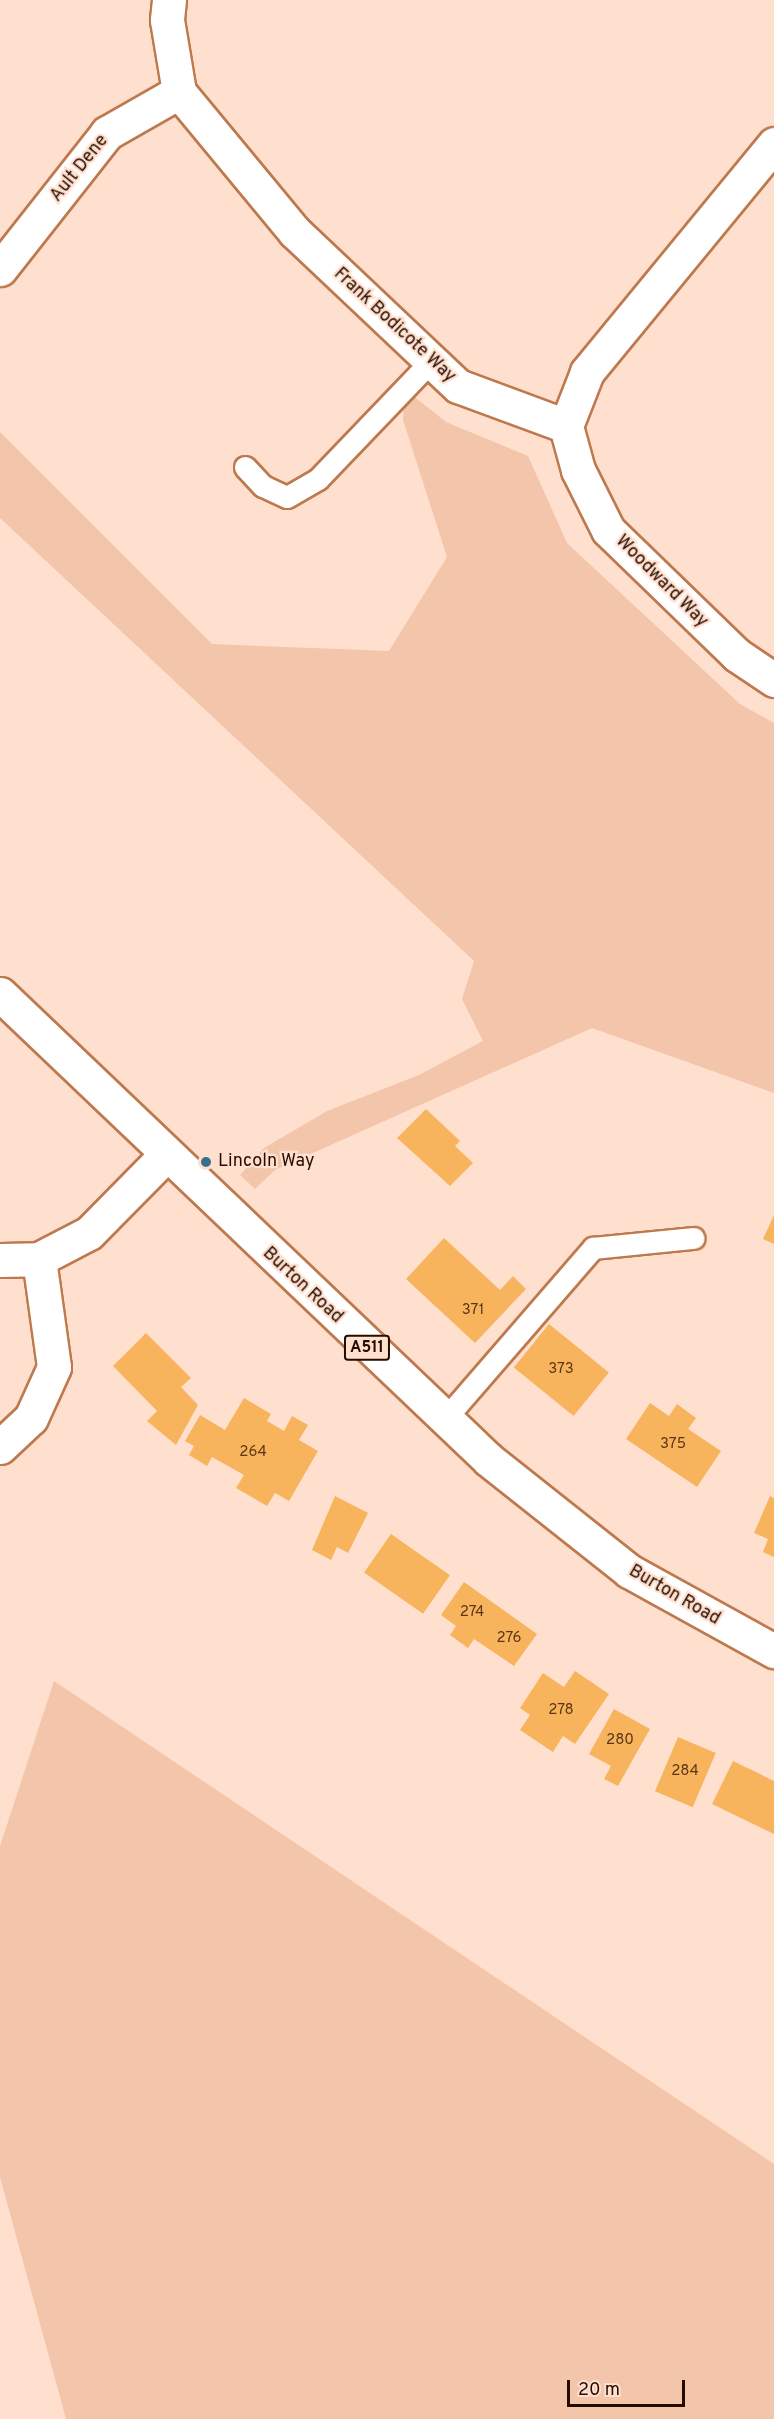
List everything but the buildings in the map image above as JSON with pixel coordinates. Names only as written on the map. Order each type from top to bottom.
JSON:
[{"type":"main road","points":[[169,0],[167,20],[179,92]]},
{"type":"main road","name":"Ault Dene","points":[[0,269],[107,133],[179,92]]},
{"type":"main road","name":"Frank Bodicote Way","points":[[179,92],[295,232],[458,386],[566,426]]},
{"type":"main road","points":[[566,426],[587,372],[774,144]]},
{"type":"main road","name":"Woodward Way","points":[[566,426],[578,470],[608,530],[737,655],[774,680]]},
{"type":"main road","name":"Burton Road","points":[[0,994],[444,1420],[629,1571],[774,1651]]},
{"type":"main road","points":[[0,1260],[39,1258],[89,1233],[166,1155]]},
{"type":"main road","points":[[0,1447],[31,1418],[54,1367],[39,1258]]},
{"type":"lane","points":[[245,467],[263,486],[287,497],[318,479],[431,361]]},
{"type":"lane","points":[[444,1420],[593,1248],[694,1238]]},
{"type":"shaded area","points":[[404,397],[416,398],[446,422],[528,456],[567,543],[740,704],[774,723],[774,1093],[592,1028],[275,1170],[255,1189],[240,1175],[264,1148],[327,1111],[419,1075],[483,1041],[462,999],[474,961],[0,518],[0,432],[212,644],[389,651],[447,557],[403,420]]},
{"type":"shaded area","points":[[54,1681],[774,2164],[774,2419],[66,2419],[0,2177],[0,1846]]},
{"type":"place","name":"Lincoln Way","points":[[206,1162]]}]
